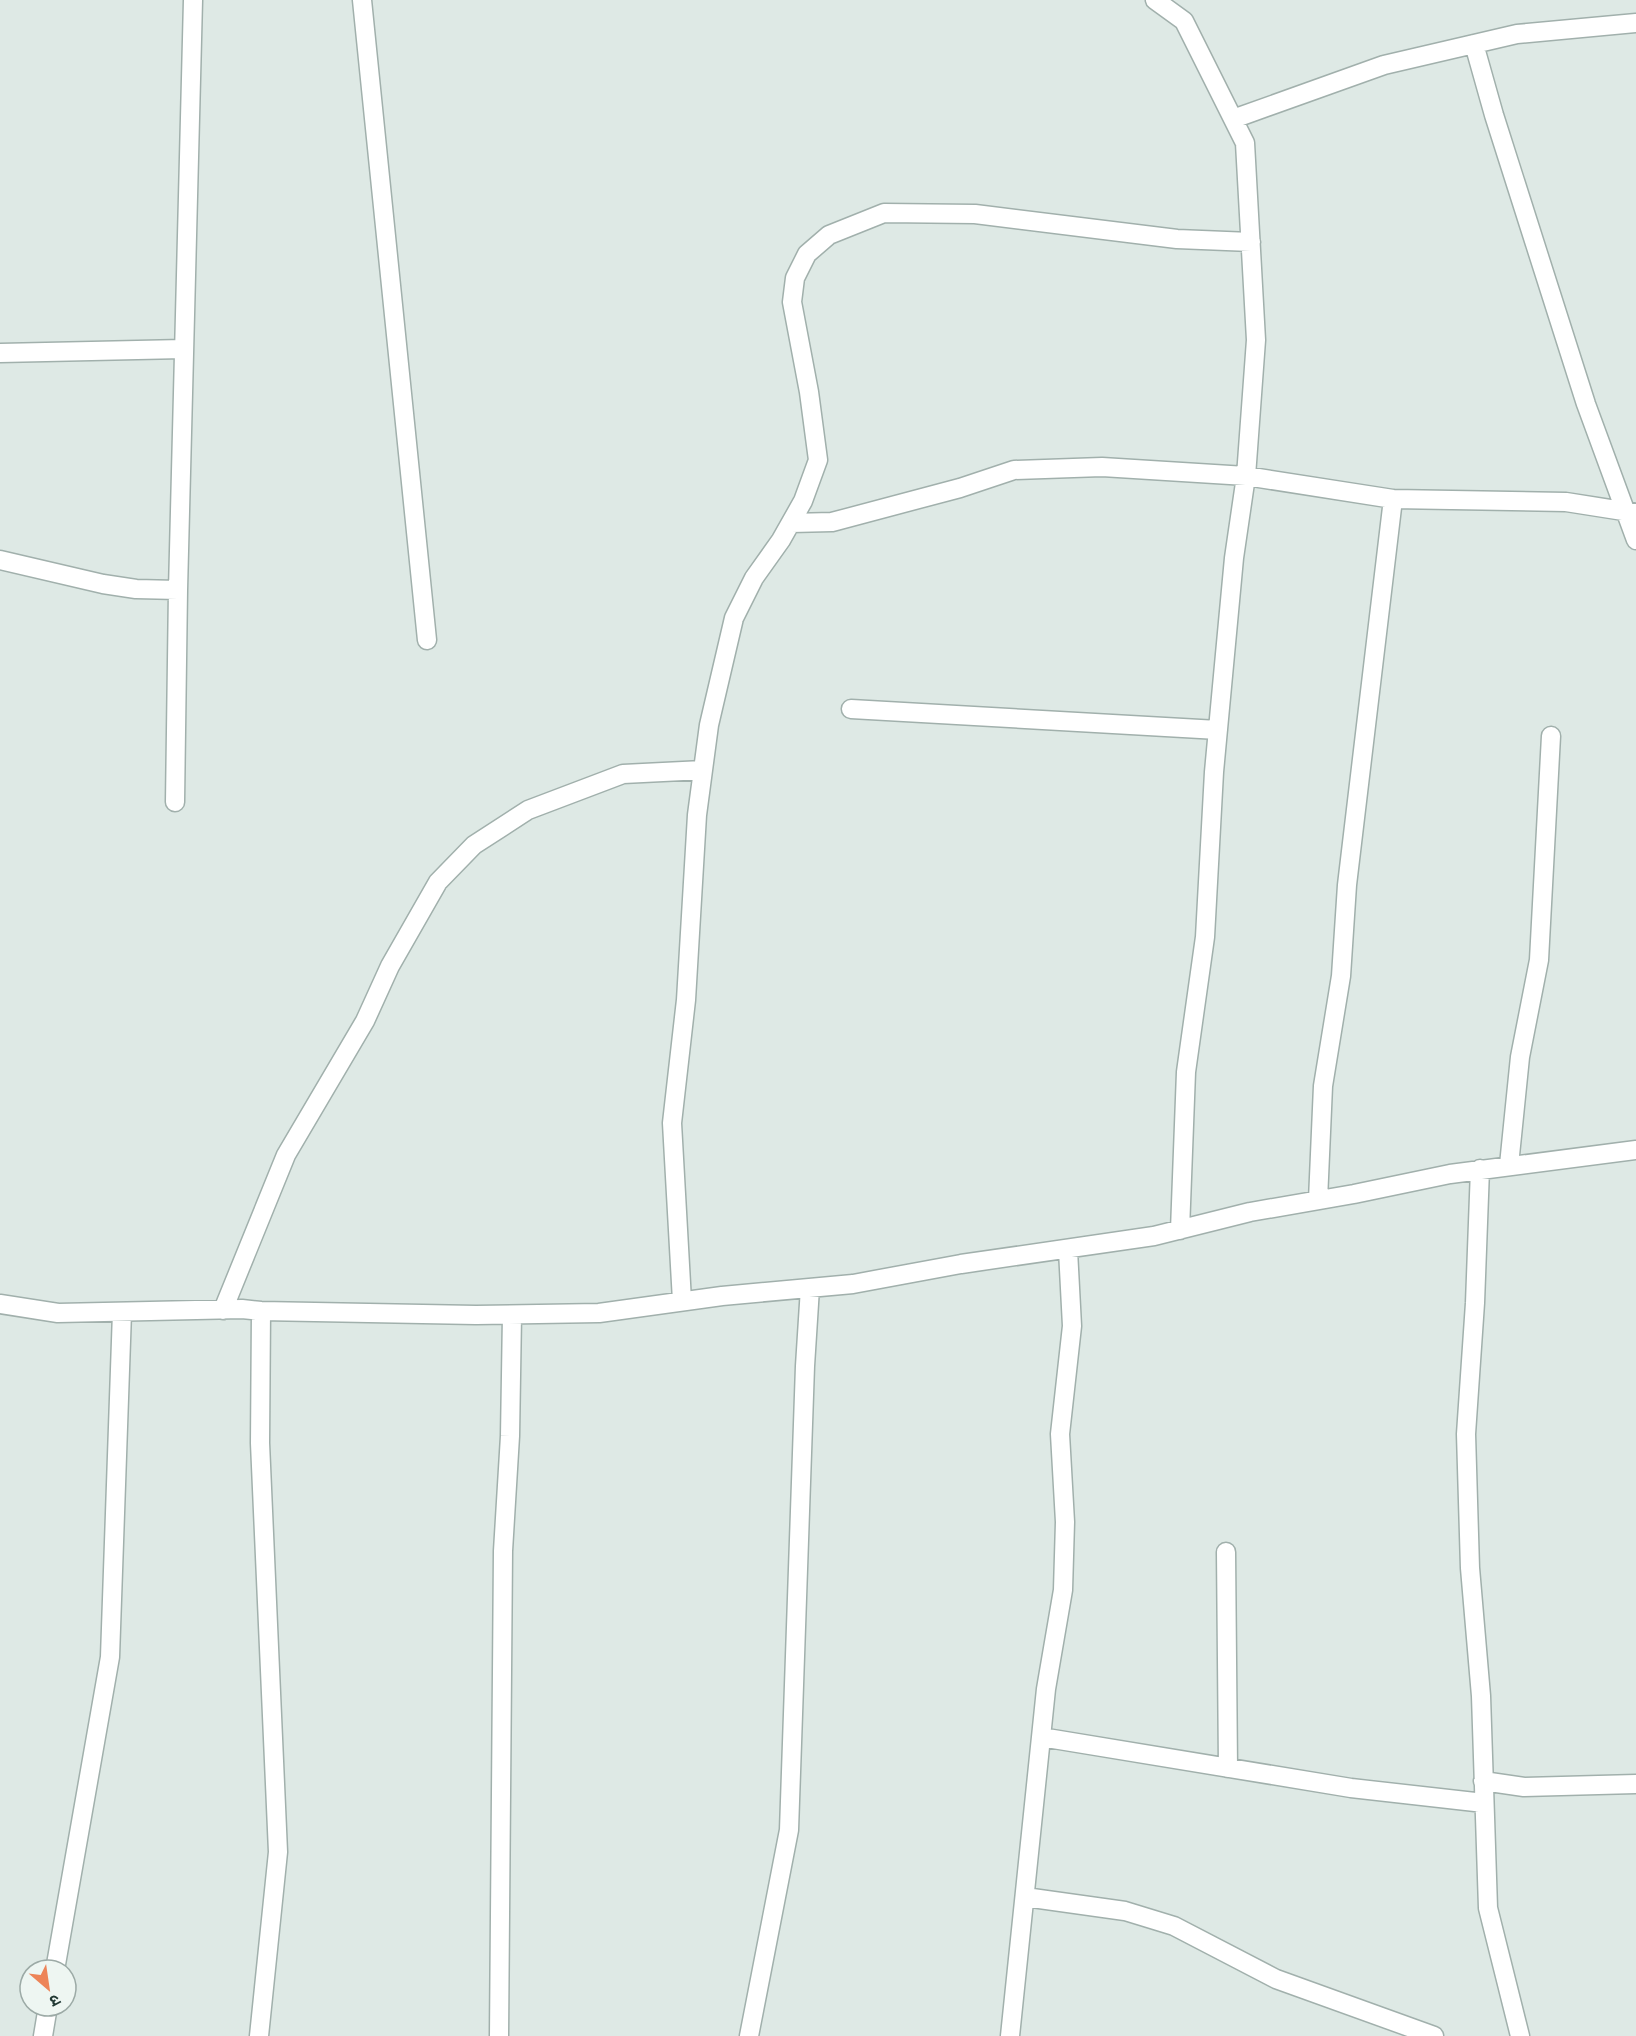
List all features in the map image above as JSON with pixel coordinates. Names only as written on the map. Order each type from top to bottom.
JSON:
[{"type":"street","points":[[175,802],[183,349],[194,0]]},
{"type":"street","points":[[362,0],[427,640]]},
{"type":"street","points":[[1155,0],[1184,21],[1245,143],[1257,340],[1246,476],[1234,558],[1218,730],[1205,937],[1186,1072],[1180,1230]]},
{"type":"street","points":[[1233,119],[1384,65],[1517,34],[1636,23]]},
{"type":"street","points":[[1474,44],[1494,115],[1586,404],[1631,512],[1636,540]]},
{"type":"street","points":[[682,1301],[672,1123],[686,1000],[697,815],[709,725],[734,618],[754,578],[803,501],[818,460],[809,392],[792,302],[795,278],[807,254],[829,235],[884,213],[975,214],[1177,238],[1251,242]]},
{"type":"street","points":[[0,353],[183,349]]},
{"type":"street","points":[[791,523],[832,522],[960,488],[1014,470],[1102,467],[1246,476],[1393,499],[1566,502],[1631,512]]},
{"type":"street","points":[[1318,1200],[1323,1086],[1341,976],[1347,885],[1393,499]]},
{"type":"street","points":[[0,560],[103,584],[136,589],[178,590]]},
{"type":"street","points":[[851,709],[1218,730]]},
{"type":"street","points":[[1509,1165],[1520,1058],[1539,960],[1551,736]]},
{"type":"street","points":[[223,1310],[286,1155],[365,1021],[390,966],[438,882],[474,845],[528,810],[623,774],[703,770]]},
{"type":"street","points":[[0,1304],[57,1313],[223,1310],[599,1313],[682,1301],[853,1284],[961,1264],[1155,1236],[1250,1212],[1480,1169],[1636,1150]]},
{"type":"street","points":[[1480,1169],[1476,1303],[1466,1434],[1470,1568],[1481,1696],[1488,1908],[1520,2036]]},
{"type":"street","points":[[1010,2036],[1046,1689],[1063,1590],[1065,1522],[1060,1434],[1072,1326],[1068,1250]]},
{"type":"street","points":[[749,2036],[789,1830],[805,1366],[810,1288]]},
{"type":"street","points":[[260,2036],[278,1852],[260,1443],[261,1311]]},
{"type":"street","points":[[57,1958],[110,1657],[122,1312]]},
{"type":"street","points":[[499,2036],[503,1551],[510,1436],[512,1314]]},
{"type":"street","points":[[1226,1552],[1228,1768]]},
{"type":"street","points":[[1041,1737],[1351,1788],[1484,1803]]},
{"type":"street","points":[[1483,1781],[1524,1787],[1636,1784]]},
{"type":"street","points":[[1025,1897],[1125,1911],[1173,1926],[1276,1979],[1434,2036]]},
{"type":"street","points":[[43,2036],[46,2018]]}]
